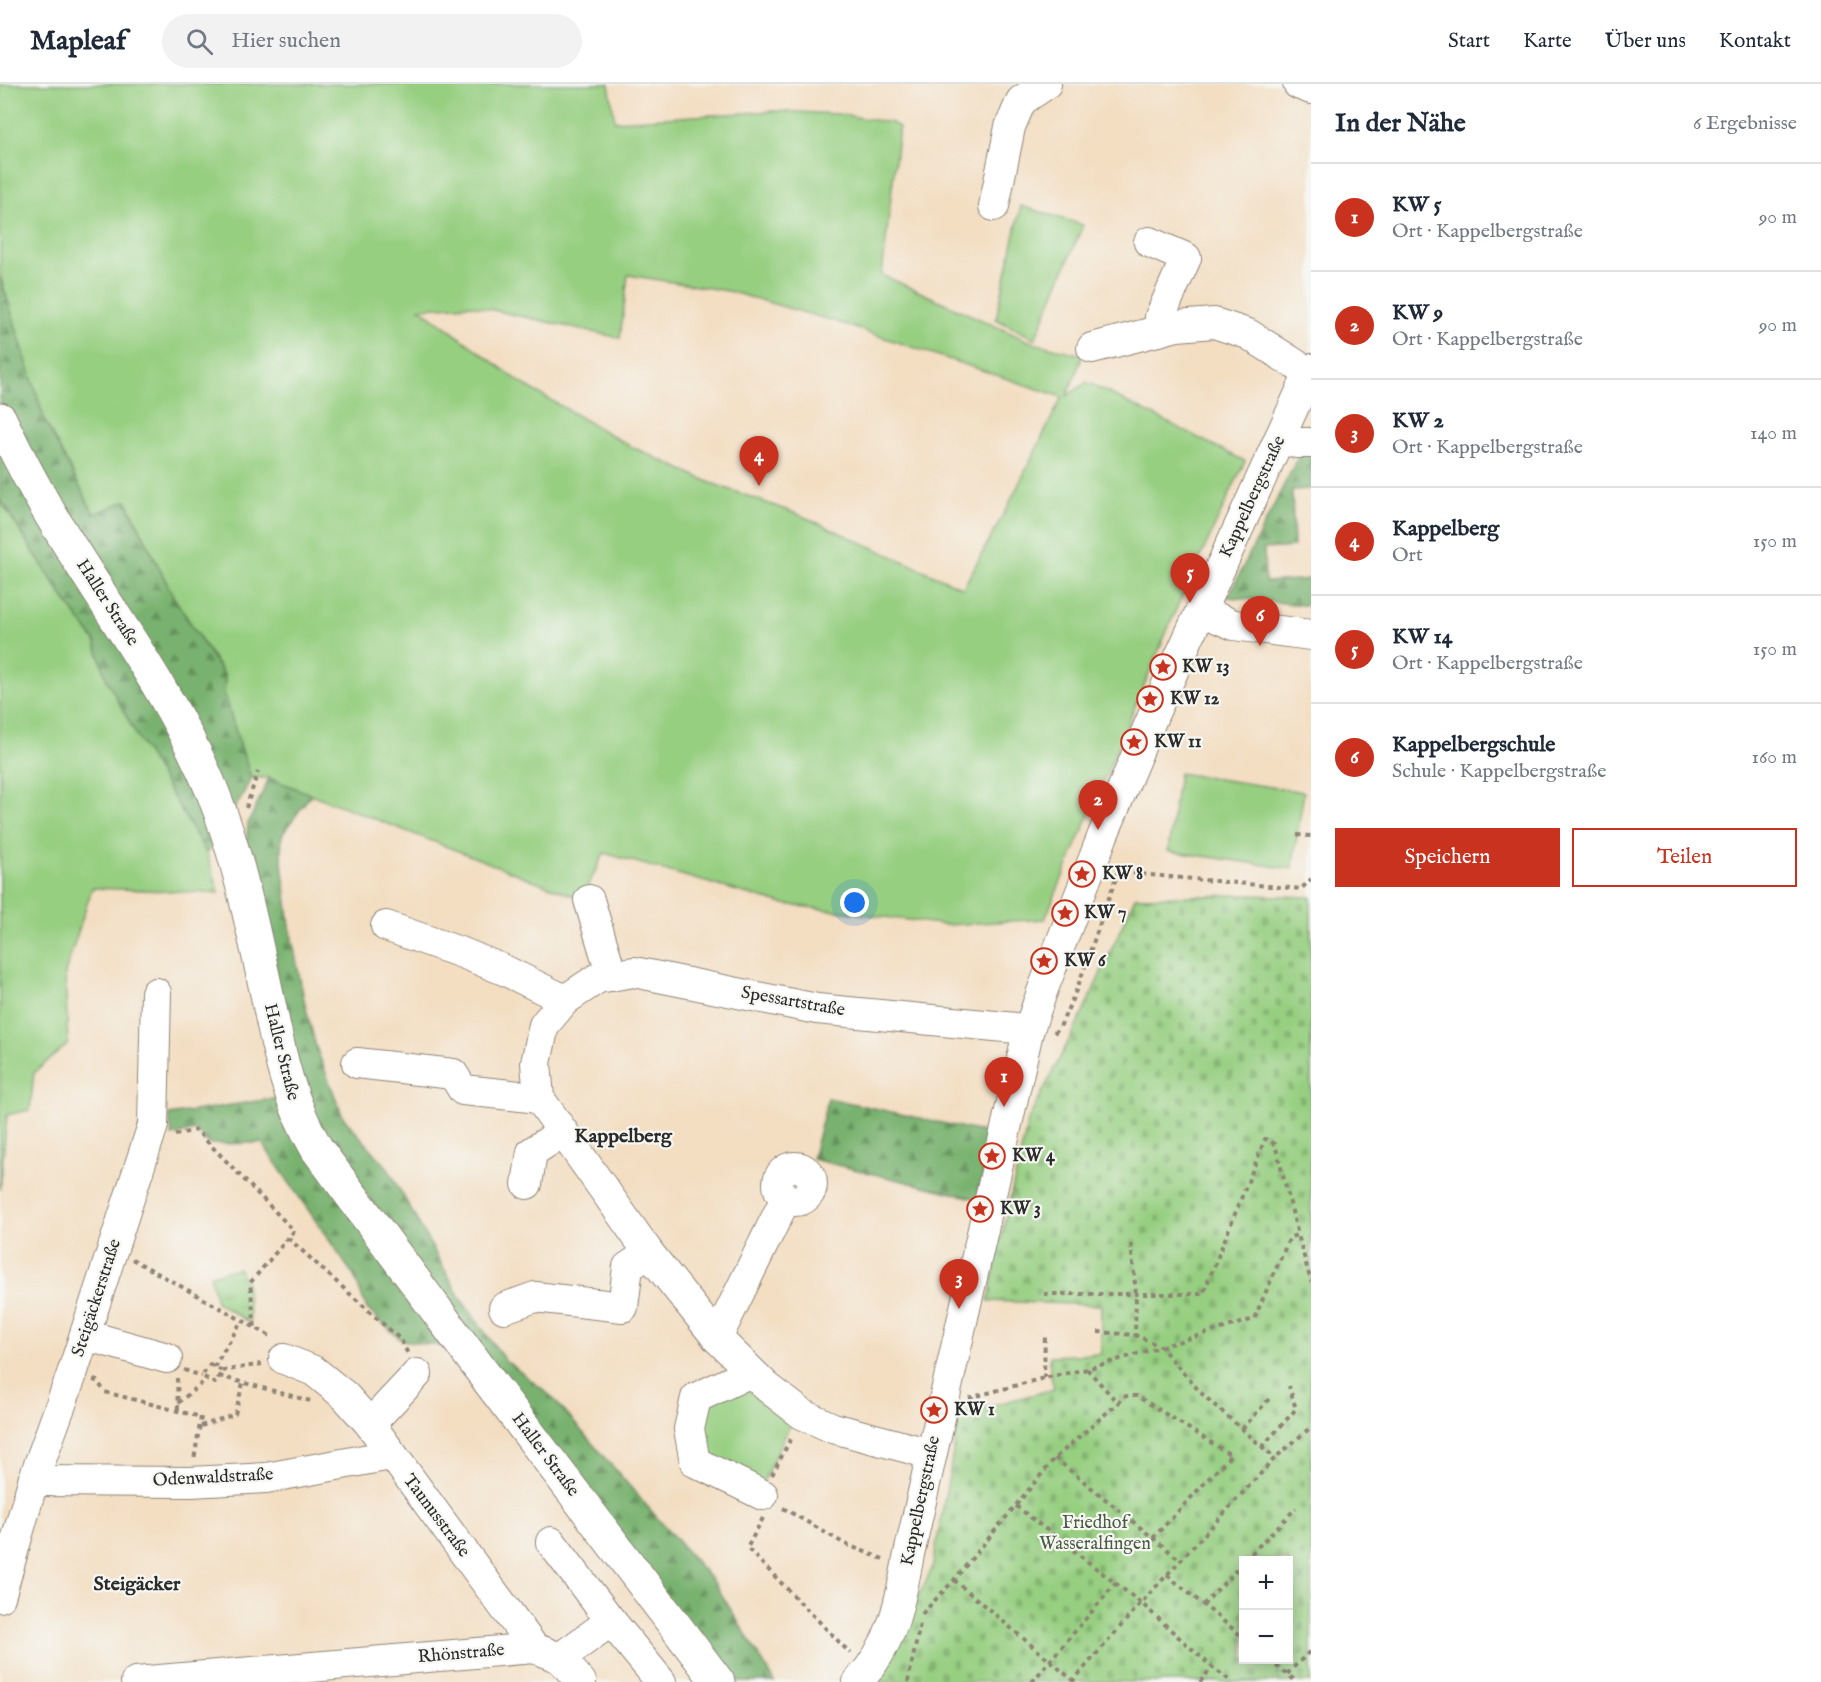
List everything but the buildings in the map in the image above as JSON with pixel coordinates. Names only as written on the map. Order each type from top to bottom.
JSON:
[{"type":"main road","name":"Haller Straße","points":[[0,419],[18,458],[63,535],[158,682],[198,759],[233,849],[242,880],[288,1085],[304,1127],[317,1149],[492,1385],[718,1682]]},
{"type":"street","points":[[994,206],[1011,127],[1021,101],[1046,84]]},
{"type":"street","points":[[1298,84],[1311,89]]},
{"type":"street","points":[[1149,242],[1186,258],[1160,317],[1159,331]]},
{"type":"street","points":[[1092,348],[1177,326],[1214,323],[1248,334],[1310,371]]},
{"type":"street","name":"Kappelbergstraße","points":[[863,1677],[884,1646],[901,1601],[906,1567],[931,1454],[1028,1032],[1103,835],[1155,711],[1310,371]]},
{"type":"street","points":[[1279,439],[1296,443],[1311,443]]},
{"type":"street","points":[[1201,611],[1234,625],[1311,635]]},
{"type":"street","points":[[589,900],[612,976]]},
{"type":"street","points":[[386,926],[504,970],[565,1000]]},
{"type":"street","name":"Spessartstraße","points":[[539,1098],[536,1063],[544,1025],[565,1000],[598,978],[634,972],[817,1009],[1016,1028],[1028,1032]]},
{"type":"street","name":"Steigäckerstraße","points":[[0,1597],[33,1481],[72,1374],[153,1125],[156,993]]},
{"type":"street","points":[[357,1063],[453,1074],[463,1090],[539,1098],[649,1253],[717,1338],[767,1387],[802,1414],[833,1428],[931,1454]]},
{"type":"street","points":[[527,1184],[532,1152],[563,1132]]},
{"type":"street","points":[[717,1338],[786,1198]]},
{"type":"street","points":[[504,1308],[535,1297],[623,1306],[628,1268],[649,1253]]},
{"type":"street","points":[[85,1335],[172,1363]]},
{"type":"street","name":"Taunusstraße","points":[[284,1359],[314,1371],[345,1396],[547,1653],[581,1682]]},
{"type":"street","points":[[751,1372],[696,1398],[689,1429],[695,1462],[768,1498]]},
{"type":"street","points":[[362,1415],[417,1374]]},
{"type":"street","name":"Odenwaldstraße","points":[[33,1481],[190,1482],[266,1478],[391,1455]]},
{"type":"street","points":[[551,1542],[661,1682]]},
{"type":"street","points":[[547,1653],[611,1621]]},
{"type":"street","name":"Rhönstraße","points":[[136,1682],[547,1653]]},
{"type":"path","points":[[1297,835],[1311,836]]},
{"type":"path","points":[[1028,1032],[1051,1036],[1060,1027],[1078,986],[1118,872],[1301,889],[1311,879]]},
{"type":"path","points":[[148,1141],[196,1130],[294,1231],[250,1283],[255,1329]]},
{"type":"path","points":[[1044,1294],[1203,1294],[1265,1139],[1275,1144],[1311,1282]]},
{"type":"path","points":[[943,1405],[1087,1369],[1254,1319],[1290,1237],[1298,1235]]},
{"type":"path","points":[[288,1238],[401,1340],[417,1374]]},
{"type":"path","points":[[1131,1244],[1136,1294],[1135,1335]]},
{"type":"path","points":[[113,1248],[241,1322],[272,1337],[284,1359],[222,1371],[210,1364],[202,1376],[214,1383],[222,1371]]},
{"type":"path","points":[[214,1367],[241,1322]]},
{"type":"path","points":[[1098,1332],[1135,1335],[1160,1346],[1202,1394],[1275,1458]]},
{"type":"path","points":[[1044,1378],[1045,1333]]},
{"type":"path","points":[[172,1363],[178,1412]]},
{"type":"path","points":[[1087,1369],[1118,1403]]},
{"type":"path","points":[[72,1374],[97,1381],[105,1392],[201,1417],[190,1482]]},
{"type":"path","points":[[219,1376],[362,1415]]},
{"type":"path","points":[[178,1403],[207,1379]]},
{"type":"path","points":[[201,1426],[235,1414],[243,1383]]},
{"type":"path","points":[[1262,1447],[1296,1409],[1288,1386]]},
{"type":"path","points":[[908,1682],[923,1612],[954,1580],[1055,1458],[1126,1396],[1137,1395],[1231,1455],[1153,1538]]},
{"type":"path","points":[[1242,1429],[1269,1399]]},
{"type":"path","points":[[802,1414],[747,1548],[863,1677]]},
{"type":"path","points":[[954,1580],[1073,1681],[1141,1603],[1275,1458],[1311,1427]]},
{"type":"path","points":[[1055,1458],[1180,1560]]},
{"type":"path","points":[[768,1498],[845,1544],[906,1567]]},
{"type":"path","points":[[1016,1506],[1141,1603],[1232,1682]]},
{"type":"path","points":[[1249,1556],[1296,1508]]},
{"type":"path","points":[[1203,1605],[1239,1566]]},
{"type":"path","points":[[1167,1575],[1239,1634]]},
{"type":"path","points":[[1032,1682],[1116,1583]]},
{"type":"path","points":[[1287,1674],[1311,1650]]},
{"type":"path","points":[[1275,1664],[1297,1682]]},
{"type":"path","points":[[1200,1682],[1212,1666]]},
{"type":"green space","points":[[0,84],[609,84],[615,121],[776,111],[838,114],[892,123],[899,127],[882,275],[1033,343],[1083,355],[1067,396],[1087,382],[1245,461],[1178,605],[1045,919],[947,925],[783,904],[604,853],[582,899],[269,778],[251,778],[224,695],[225,676],[174,598],[127,501],[94,514],[45,421],[0,276]],"holes":[[[628,275],[728,291],[837,322],[1062,397],[1009,504],[963,588],[800,515],[711,483],[628,445],[523,384],[420,308],[470,305],[620,338]]]},
{"type":"green space","points":[[1021,206],[1083,225],[1035,339],[996,319]]},
{"type":"green space","points":[[0,276],[45,421],[94,514],[126,501],[174,598],[225,677],[224,695],[251,778],[207,854],[138,738],[106,678],[95,641],[65,600],[0,500]]},
{"type":"green space","points":[[1311,431],[1311,489],[1292,490],[1294,547],[1264,549],[1265,582],[1311,579],[1311,606],[1228,597]]},
{"type":"green space","points":[[0,500],[65,600],[95,641],[106,678],[138,738],[207,854],[219,893],[92,888],[65,973],[68,1044],[34,1073],[30,1110],[7,1115],[0,1190]]},
{"type":"green space","points":[[1179,773],[1304,792],[1292,869],[1168,851]]},
{"type":"green space","points":[[269,778],[311,794],[282,835],[281,854],[291,934],[305,1004],[316,1047],[343,1117],[387,1167],[461,1299],[504,1359],[551,1396],[715,1584],[775,1682],[724,1682],[439,1300],[294,1089],[244,867],[248,824]]},
{"type":"green space","name":"Friedhof Wasseralfingen","points":[[1248,895],[1311,897],[1311,1682],[876,1682],[932,1569],[960,1414],[1054,1389],[1050,1372],[1050,1356],[1101,1354],[1101,1305],[988,1301],[1029,1118],[1082,1015],[1135,897]]},
{"type":"green space","points":[[283,1097],[449,1347],[401,1340],[367,1309],[354,1276],[262,1143],[209,1144],[195,1130],[172,1136],[169,1115]]},
{"type":"green space","points":[[828,1098],[992,1134],[977,1199],[812,1159]]},
{"type":"green space","points":[[238,1268],[246,1281],[250,1323],[216,1302],[210,1275]]},
{"type":"green space","points":[[749,1378],[795,1414],[760,1488],[699,1458],[699,1403]]},
{"type":"place","name":"Kappelberg","points":[[759,486]]},
{"type":"place","name":"KW 14","points":[[1190,603]]},
{"type":"place","name":"Kappelbergschule","points":[[1260,646]]},
{"type":"place","name":"KW 13","points":[[1163,667]]},
{"type":"place","name":"KW 12","points":[[1150,699]]},
{"type":"place","name":"KW 11","points":[[1134,742]]},
{"type":"place","name":"KW 9","points":[[1098,830]]},
{"type":"place","name":"KW 8","points":[[1082,874]]},
{"type":"place","name":"KW 7","points":[[1065,913]]},
{"type":"place","name":"KW 6","points":[[1044,961]]},
{"type":"place","name":"KW 5","points":[[1004,1107]]},
{"type":"place","name":"KW 4","points":[[992,1156]]},
{"type":"place","name":"KW 3","points":[[980,1209]]},
{"type":"place","name":"KW 2","points":[[959,1309]]},
{"type":"place","name":"KW 1","points":[[934,1410]]},
{"type":"district","name":"Kappelberg","points":[[623,1136]]},
{"type":"district","name":"Steigäcker","points":[[137,1584]]}]
